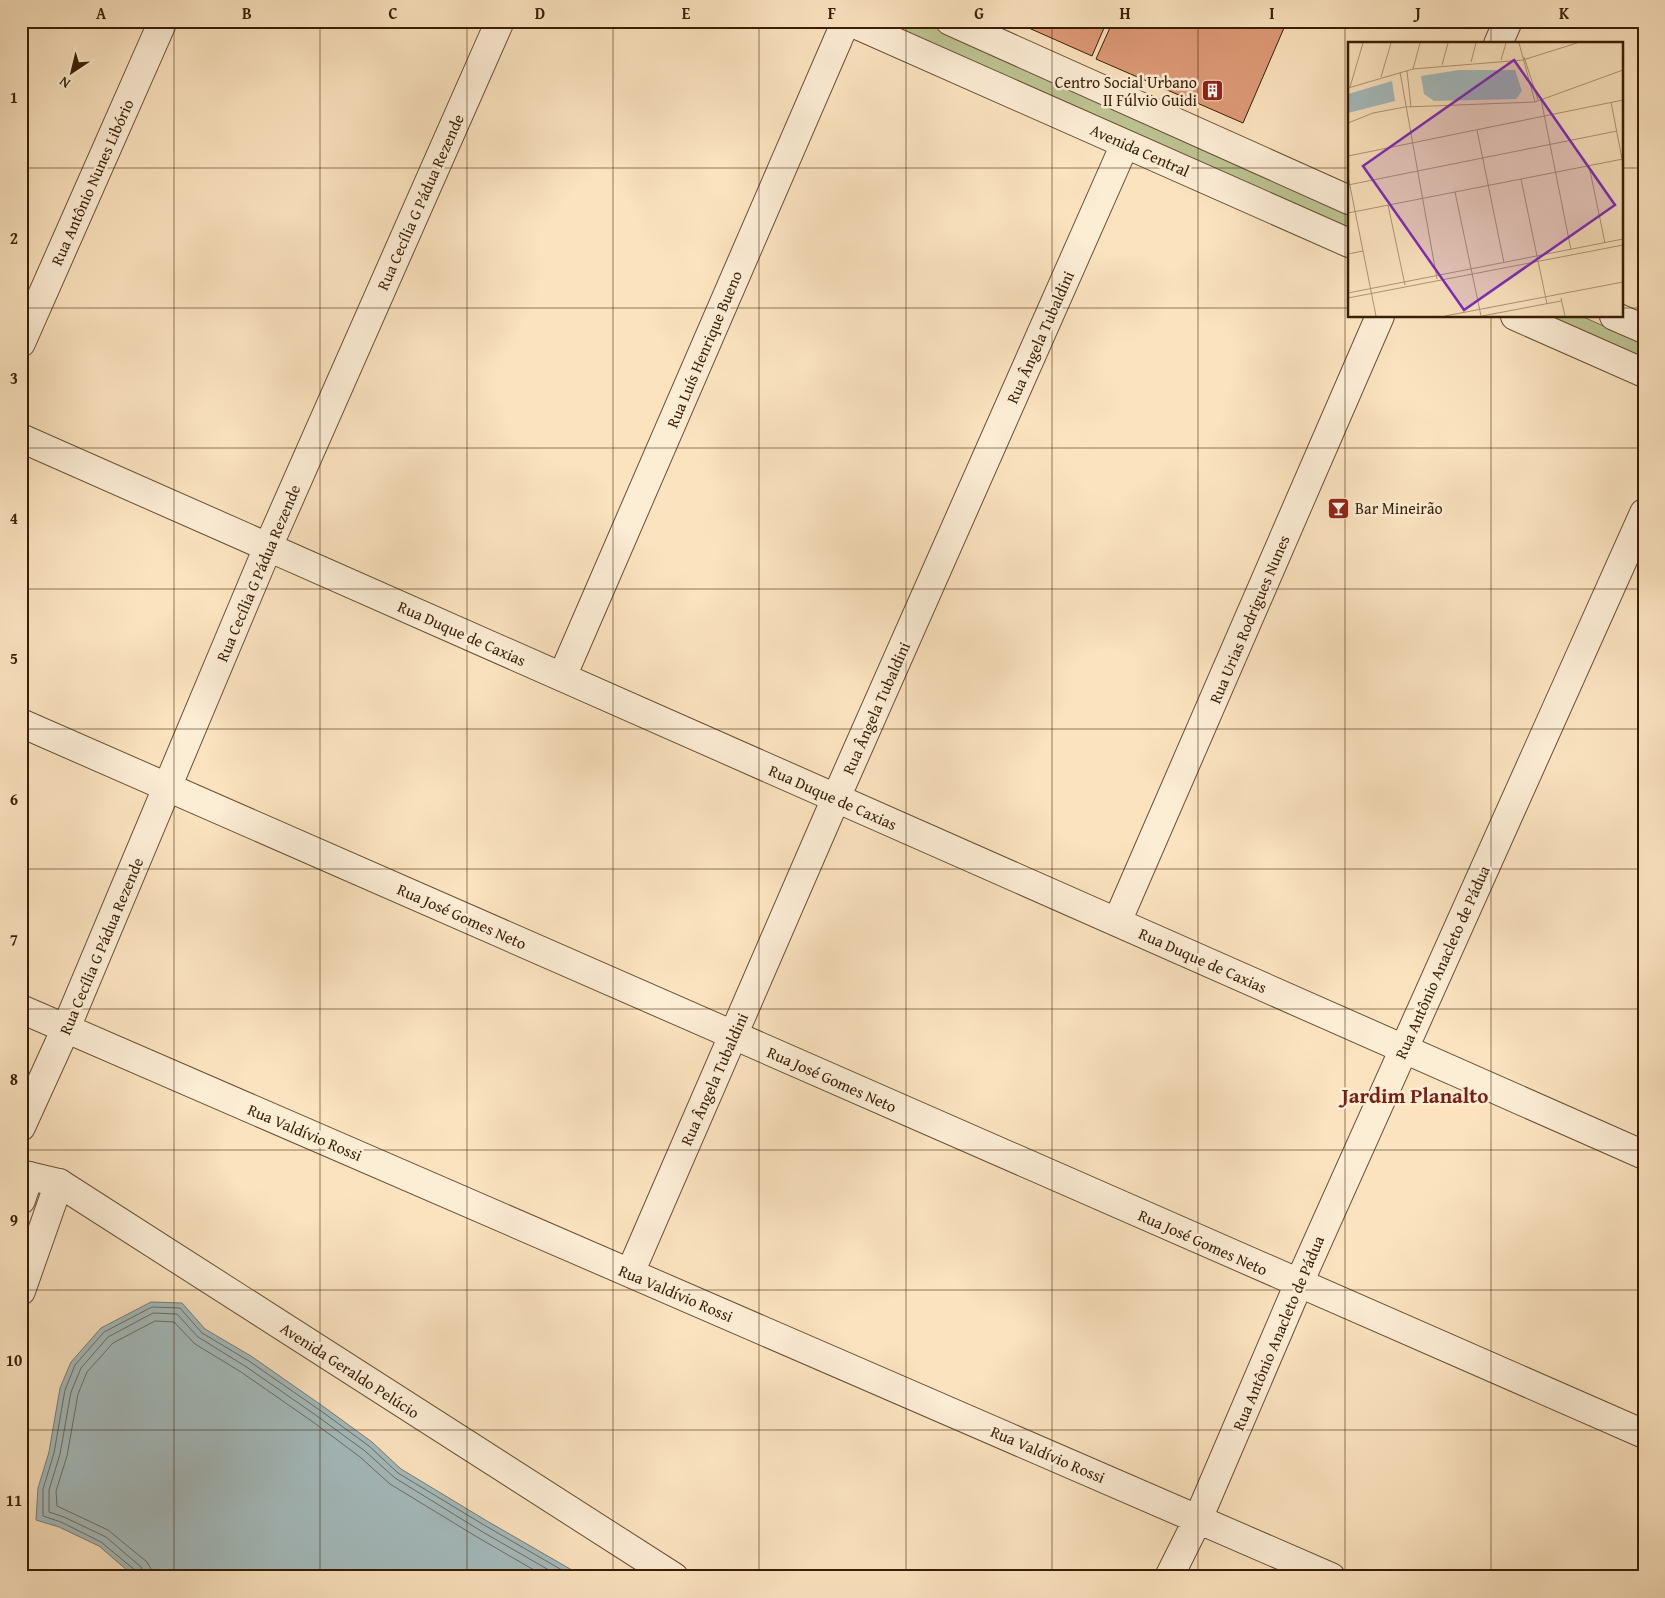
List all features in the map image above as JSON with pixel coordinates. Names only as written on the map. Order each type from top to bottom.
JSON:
[{"type":"street","name":"Rua Antônio Nunes Libório","points":[[21,343],[163,21]]},
{"type":"street","name":"Rua Cecília G Pádua Rezende","points":[[21,1127],[66,1028],[268,547],[500,21]]},
{"type":"street","name":"Avenida Central","points":[[847,21],[1348,243]]},
{"type":"street","name":"Rua Luís Henrique Bueno","points":[[562,677],[847,21]]},
{"type":"street","points":[[950,21],[1348,200]]},
{"type":"street","points":[[1499,42],[1508,21]]},
{"type":"street","name":"Rua Ângela Tubaldini","points":[[630,1273],[836,798],[1125,144]]},
{"type":"street","name":"Rua Urias Rodrigues Nunes","points":[[1118,922],[1379,318]]},
{"type":"street","points":[[1520,318],[1644,373]]},
{"type":"street","points":[[1618,318],[1644,330]]},
{"type":"street","name":"Rua Duque de Caxias","points":[[21,438],[1644,1155]]},
{"type":"street","name":"Rua Antônio Anacleto de Pádua","points":[[1169,1577],[1198,1519],[1299,1283],[1644,513]]},
{"type":"street","name":"Rua José Gomes Neto","points":[[21,723],[1644,1434]]},
{"type":"street","name":"Rua Valdívio Rossi","points":[[21,1009],[1332,1577]]},
{"type":"street","name":"Avenida Geraldo Pelúcio","points":[[24,1183],[58,1183],[674,1577]]},
{"type":"street","points":[[21,1291],[58,1183]]},
{"type":"green space","points":[[880,21],[920,21],[1348,213],[1348,230]]},
{"type":"green space","points":[[1550,318],[1586,318],[1644,344],[1644,360]]},
{"type":"water","points":[[151,1302],[182,1303],[205,1329],[251,1356],[324,1407],[372,1442],[401,1469],[584,1577],[135,1577],[99,1546],[59,1527],[36,1520],[38,1488],[49,1452],[60,1388],[71,1362],[101,1328]]},
{"type":"building","points":[[1013,21],[1107,21],[1092,56]]},
{"type":"building","name":"Centro Social Urbano II Fúlvio Guidi","points":[[1113,21],[1287,21],[1243,123],[1096,59]]},
{"type":"place","name":"Centro Social Urbano II Fúlvio Guidi","points":[[1213,91]]},
{"type":"place","name":"Bar Mineirão","points":[[1339,508]]},
{"type":"district","name":"Jardim Planalto","points":[[1415,1095]]}]
